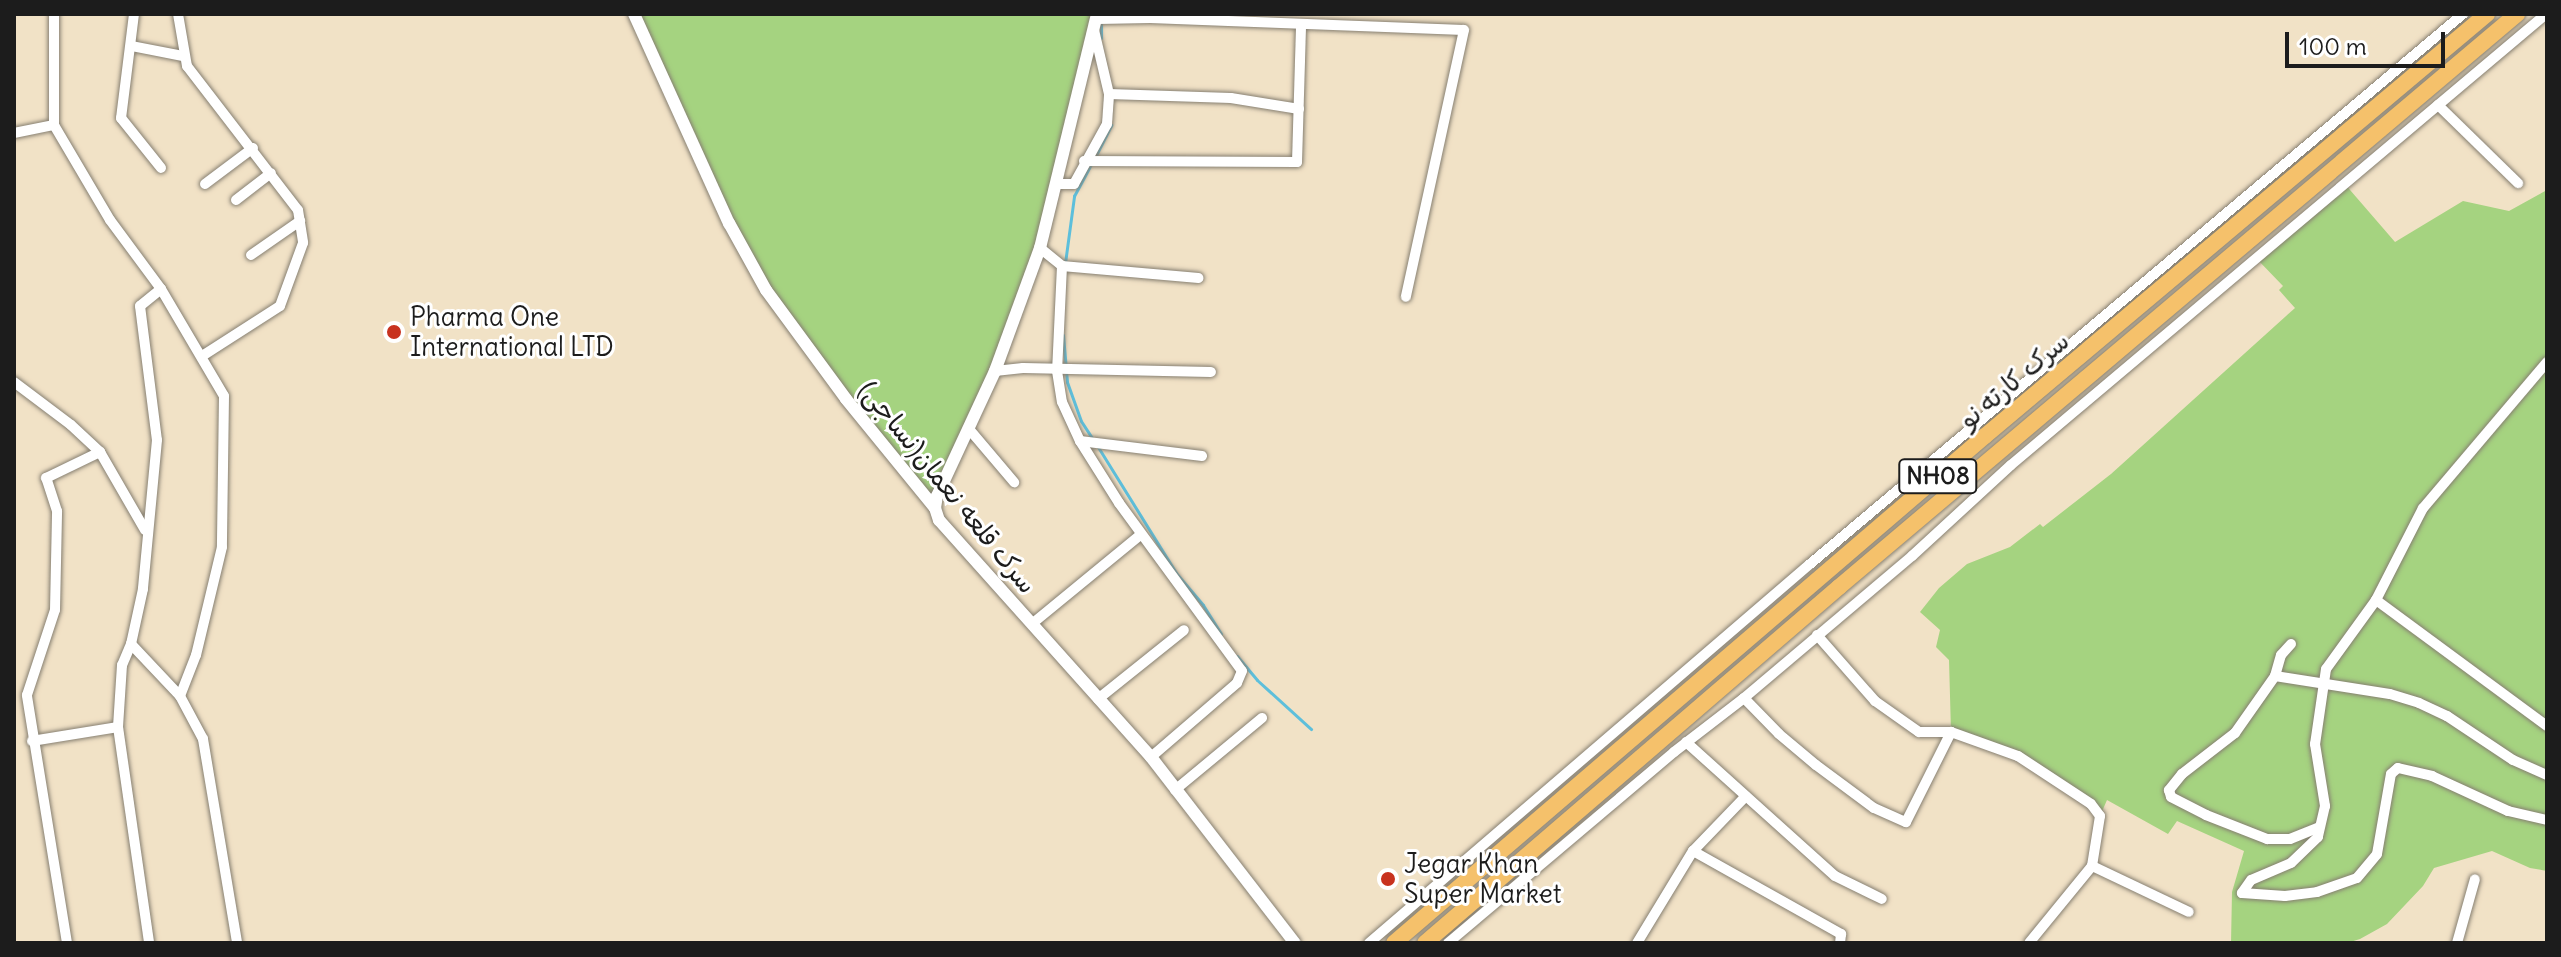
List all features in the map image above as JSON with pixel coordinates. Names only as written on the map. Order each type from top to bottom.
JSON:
[{"type":"highway","name":"سرک کارته نو","points":[[1394,943],[1985,436],[2487,14]]},
{"type":"highway","name":"NH08","points":[[1425,943],[1500,889],[2517,14]]},
{"type":"highway","points":[[2196,260],[2211,275]]},
{"type":"street","points":[[54,14],[54,125],[110,220],[161,289],[224,396],[222,547],[196,655],[180,696]]},
{"type":"street","points":[[134,14],[121,118],[161,168]]},
{"type":"street","points":[[178,14],[187,66],[298,210],[303,243],[280,306],[202,356]]},
{"type":"street","name":"سرک قلعه نعمان(نساجی)","points":[[634,14],[729,223],[766,290],[846,399],[935,508],[939,520],[1151,757],[1295,943]]},
{"type":"street","points":[[1369,943],[1810,564],[2463,14]]},
{"type":"street","points":[[1448,943],[1500,889],[1744,698],[2011,465],[2546,14]]},
{"type":"street","points":[[1096,21],[1150,18],[1301,24],[1367,19],[1464,30],[1406,297]]},
{"type":"street","points":[[935,508],[937,496],[995,371],[1040,248],[1096,21]]},
{"type":"street","points":[[1056,184],[1074,184],[1107,124],[1109,94],[1096,21]]},
{"type":"street","points":[[1084,161],[1297,162],[1301,24]]},
{"type":"street","points":[[132,46],[183,56]]},
{"type":"street","points":[[1109,94],[1231,98],[1299,109]]},
{"type":"street","points":[[2438,105],[2518,183]]},
{"type":"street","points":[[14,133],[54,125]]},
{"type":"street","points":[[205,184],[253,148]]},
{"type":"street","points":[[236,200],[271,173]]},
{"type":"street","points":[[251,255],[300,221]]},
{"type":"street","points":[[1040,248],[1062,266],[1198,278]]},
{"type":"street","points":[[1062,266],[1057,371],[1062,402],[1080,441],[1140,535],[1242,671],[1237,683],[1151,757]]},
{"type":"street","points":[[149,943],[118,727],[122,665],[131,644],[143,589],[146,531],[157,440],[140,306],[161,289]]},
{"type":"street","points":[[2547,362],[2423,508],[2376,600],[2338,650],[2322,683],[2315,744],[2325,806],[2318,837],[2309,849],[2291,863],[2251,880],[2242,893],[2285,896],[2317,892],[2357,878],[2377,854],[2391,774],[2398,768],[2432,776],[2508,811],[2547,820]]},
{"type":"street","points":[[995,371],[1023,368],[1211,372]]},
{"type":"street","points":[[14,382],[71,425],[100,452],[146,531]]},
{"type":"street","points":[[969,429],[1014,482]]},
{"type":"street","points":[[1080,441],[1202,456]]},
{"type":"street","points":[[67,943],[27,695],[55,610],[57,511],[46,478],[100,452]]},
{"type":"street","points":[[1033,623],[1140,535]]},
{"type":"street","points":[[2376,600],[2547,726]]},
{"type":"street","points":[[1098,699],[1184,630]]},
{"type":"street","points":[[1817,635],[1886,709],[1923,734],[1951,732],[2018,756],[2091,804],[2100,816],[2092,866],[2029,943]]},
{"type":"street","points":[[131,644],[180,696],[203,739],[237,943]]},
{"type":"street","points":[[2291,644],[2281,655],[2275,676],[2235,733],[2182,774],[2169,790],[2171,797],[2206,815],[2267,839],[2290,839],[2319,827]]},
{"type":"street","points":[[2275,676],[2419,703],[2447,716],[2513,760],[2547,775]]},
{"type":"street","points":[[14,697],[27,695]]},
{"type":"street","points":[[1744,698],[1779,734],[1816,765],[1874,808],[1906,822],[1951,732]]},
{"type":"street","points":[[1175,790],[1262,718]]},
{"type":"street","points":[[32,741],[118,727]]},
{"type":"street","points":[[1686,742],[1835,876],[1882,899]]},
{"type":"street","points":[[1637,943],[1693,851],[1746,796]]},
{"type":"street","points":[[1693,851],[1841,934],[1840,943]]},
{"type":"street","points":[[2092,866],[2189,912]]},
{"type":"street","points":[[2457,943],[2475,879]]},
{"type":"green space","points":[[634,14],[1097,14],[1040,248],[935,508],[766,290]]},
{"type":"green space","points":[[2344,183],[2395,242],[2463,201],[2509,211],[2547,190],[2547,871],[2530,868],[2492,851],[2434,868],[2423,886],[2387,924],[2360,939],[2347,943],[2231,943],[2232,892],[2244,851],[2177,821],[2168,834],[2107,800],[2100,816],[2018,756],[1951,732],[1949,660],[1936,647],[1940,630],[1920,612],[1939,588],[1967,564],[2010,547],[2040,524],[2043,527],[2111,474],[2295,308],[2279,290],[2283,286],[2256,258]]},
{"type":"waterway","points":[[1101,22],[1101,38]]},
{"type":"waterway","points":[[1095,157],[1111,125]]},
{"type":"waterway","points":[[1065,263],[1074,196],[1091,164]]},
{"type":"waterway","points":[[1063,335],[1067,382],[1081,421],[1094,441]]},
{"type":"waterway","points":[[1098,447],[1176,573],[1203,605],[1221,634]]},
{"type":"waterway","points":[[1237,656],[1257,680],[1311,729]]},
{"type":"place","name":"Pharma One International LTD","points":[[394,332]]},
{"type":"place","name":"Jegar Khan Super Market","points":[[1388,879]]}]
